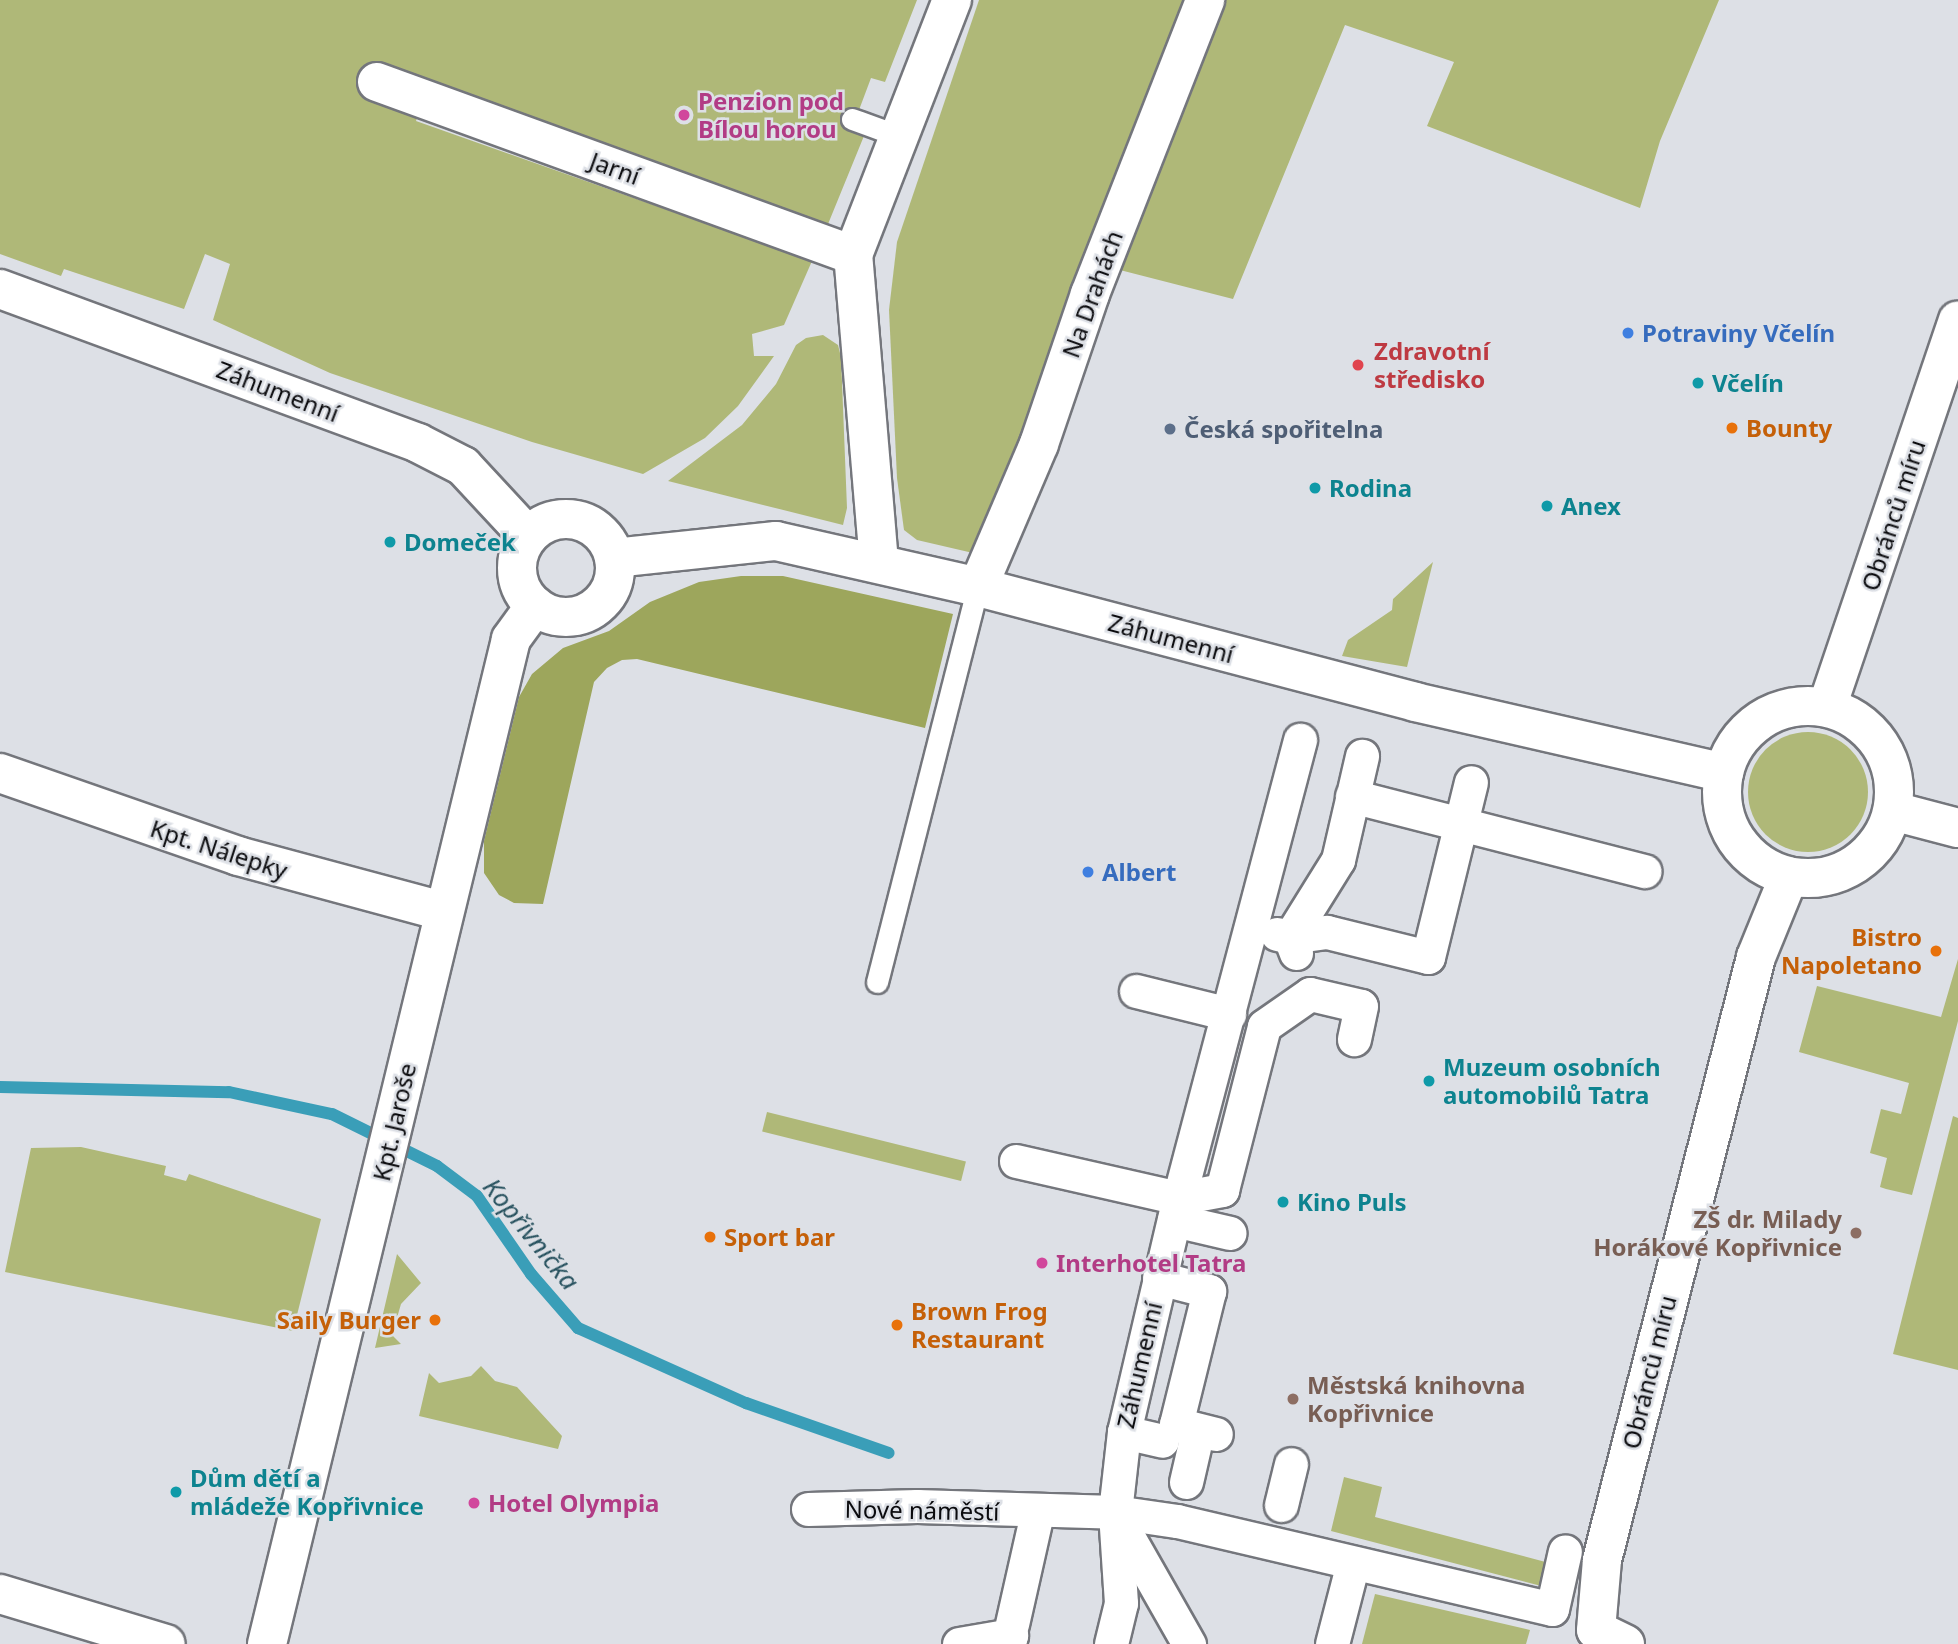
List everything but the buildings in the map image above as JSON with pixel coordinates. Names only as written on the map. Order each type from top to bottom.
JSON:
[{"type":"street","points":[[878,563],[853,255],[952,0]]},
{"type":"street","name":"Na Drahách","points":[[978,587],[1039,444],[1090,294],[1205,0]]},
{"type":"street","name":"Jarní","points":[[376,82],[853,255]]},
{"type":"street","name":"Záhumenní","points":[[0,289],[418,443],[463,466],[528,536]]},
{"type":"street","name":"Obránců míru","points":[[1827,707],[1958,321]]},
{"type":"street","points":[[570,519],[598,531],[614,558],[611,588],[591,610],[563,617],[535,606],[518,580],[519,557],[528,536],[555,520],[570,519]]},
{"type":"street","name":"Záhumenní","points":[[614,558],[776,541],[978,587],[1415,702],[1724,773]]},
{"type":"street","name":"Kpt. Jaroše","points":[[267,1644],[400,1100],[442,911],[511,639],[535,606]]},
{"type":"street","points":[[1793,706],[1827,707],[1858,721],[1881,745],[1894,777],[1893,811],[1879,842],[1854,865],[1823,877],[1789,876],[1758,862],[1735,838],[1723,807],[1724,773],[1738,742],[1762,718],[1793,706]]},
{"type":"street","name":"Záhumenní","points":[[1115,1512],[1124,1432],[1159,1278],[1300,740]]},
{"type":"street","points":[[1300,966],[1338,860],[1362,756]]},
{"type":"street","name":"Kpt. Nálepky","points":[[0,772],[238,856],[442,911]]},
{"type":"street","points":[[1176,1209],[1222,1190],[1264,1026],[1300,966],[1327,932],[1428,957],[1471,782]]},
{"type":"street","points":[[1352,796],[1645,871]]},
{"type":"street","points":[[1893,811],[1958,828]]},
{"type":"street","name":"Obránců míru","points":[[1611,1637],[1602,1560],[1691,1202],[1756,957],[1789,876]]},
{"type":"street","points":[[1253,927],[1300,966],[1361,1006],[1354,1039]]},
{"type":"street","points":[[1136,991],[1229,1014]]},
{"type":"street","points":[[1016,1161],[1176,1209],[1230,1233]]},
{"type":"street","points":[[1159,1278],[1209,1291],[1176,1424],[1189,1439],[1182,1499]]},
{"type":"street","points":[[1124,1432],[1189,1439]]},
{"type":"street","points":[[1277,1523],[1291,1464]]},
{"type":"street","name":"Nové náměstí","points":[[808,1508],[917,1506],[1037,1513],[1115,1512],[1182,1499],[1277,1523],[1353,1563],[1421,1567],[1552,1609],[1564,1550]]},
{"type":"street","points":[[1111,1644],[1121,1603],[1115,1512]]},
{"type":"street","points":[[1115,1512],[1189,1644]]},
{"type":"street","name":"Nové náměstí","points":[[959,1644],[1011,1635],[1037,1513]]},
{"type":"street","points":[[1332,1644],[1353,1563]]},
{"type":"street","points":[[0,1594],[166,1644]]},
{"type":"lane","points":[[852,119],[899,136]]},
{"type":"lane","points":[[877,982],[978,587]]},
{"type":"green space","points":[[0,0],[917,0],[885,82],[871,78],[853,126],[866,131],[826,229],[428,87],[416,121],[812,261],[784,325],[752,334],[754,356],[774,356],[738,406],[705,438],[643,474],[532,442],[330,373],[213,320],[230,264],[205,254],[184,309],[64,269],[61,276],[0,254]]},
{"type":"green space","points":[[979,0],[1193,0],[973,553],[917,540],[904,530],[897,478],[889,310],[897,242]]},
{"type":"green space","points":[[1224,0],[1719,0],[1660,141],[1640,208],[1427,126],[1454,62],[1345,25],[1233,299],[1116,269]]},
{"type":"green space","points":[[823,335],[838,345],[841,357],[847,508],[843,525],[668,481],[742,425],[776,384],[796,345],[806,338]]},
{"type":"green space","points":[[1433,562],[1407,667],[1342,656],[1348,640],[1392,610],[1393,599]]},
{"type":"green space","points":[[741,576],[783,576],[953,614],[925,728],[637,659],[622,660],[607,668],[594,682],[543,904],[514,903],[499,895],[484,873],[484,841],[519,697],[532,674],[563,648],[609,631],[650,602],[699,582]]},
{"type":"green space","points":[[1808,732],[1831,737],[1850,750],[1863,769],[1868,792],[1863,815],[1850,834],[1831,847],[1808,852],[1785,847],[1766,834],[1753,815],[1748,792],[1753,769],[1766,750],[1785,737]]},
{"type":"green space","points":[[1958,959],[1958,1021],[1912,1195],[1886,1189],[1880,1187],[1887,1158],[1870,1153],[1881,1109],[1901,1114],[1909,1083],[1799,1052],[1817,986],[1941,1017]]},
{"type":"green space","points":[[767,1112],[966,1162],[961,1181],[762,1131]]},
{"type":"green space","points":[[1953,1116],[1958,1118],[1958,1370],[1893,1354]]},
{"type":"green space","points":[[81,1147],[166,1166],[164,1175],[186,1181],[189,1174],[321,1219],[293,1331],[5,1272],[31,1148]]},
{"type":"green space","points":[[397,1254],[421,1283],[401,1304],[392,1335],[401,1344],[375,1348]]},
{"type":"green space","points":[[481,1366],[495,1381],[517,1387],[562,1436],[558,1449],[419,1416],[429,1373],[439,1383],[471,1376]]},
{"type":"green space","points":[[1344,1477],[1382,1487],[1375,1517],[1553,1564],[1545,1587],[1331,1531]]},
{"type":"green space","points":[[1375,1594],[1530,1630],[1526,1644],[1362,1644]]},
{"type":"waterway","name":"Kopřivnička","points":[[0,1087],[229,1092],[332,1114],[437,1166],[477,1196],[531,1274],[578,1328],[746,1403],[889,1453]]},
{"type":"place","name":"Penzion pod Bílou horou","points":[[684,115]]},
{"type":"place","name":"Potraviny Včelín","points":[[1628,333]]},
{"type":"place","name":"Zdravotní středisko","points":[[1358,365]]},
{"type":"place","name":"Včelín","points":[[1698,383]]},
{"type":"place","name":"Bounty","points":[[1732,428]]},
{"type":"place","name":"Česká spořitelna","points":[[1170,429]]},
{"type":"place","name":"Rodina","points":[[1315,488]]},
{"type":"place","name":"Anex","points":[[1547,506]]},
{"type":"place","name":"Domeček","points":[[390,542]]},
{"type":"place","name":"Albert","points":[[1088,872]]},
{"type":"place","name":"Bistro Napoletano","points":[[1936,951]]},
{"type":"place","name":"Muzeum osobních automobilů Tatra","points":[[1429,1081]]},
{"type":"place","name":"Kino Puls","points":[[1283,1202]]},
{"type":"place","name":"ZŠ dr. Milady Horákové Kopřivnice","points":[[1856,1233]]},
{"type":"place","name":"Sport bar","points":[[710,1237]]},
{"type":"place","name":"Interhotel Tatra","points":[[1042,1263]]},
{"type":"place","name":"Saily Burger","points":[[435,1320]]},
{"type":"place","name":"Brown Frog Restaurant","points":[[897,1325]]},
{"type":"place","name":"Městská knihovna Kopřivnice","points":[[1293,1399]]},
{"type":"place","name":"Dům dětí a mládeže Kopřivnice","points":[[176,1492]]},
{"type":"place","name":"Hotel Olympia","points":[[474,1503]]}]
